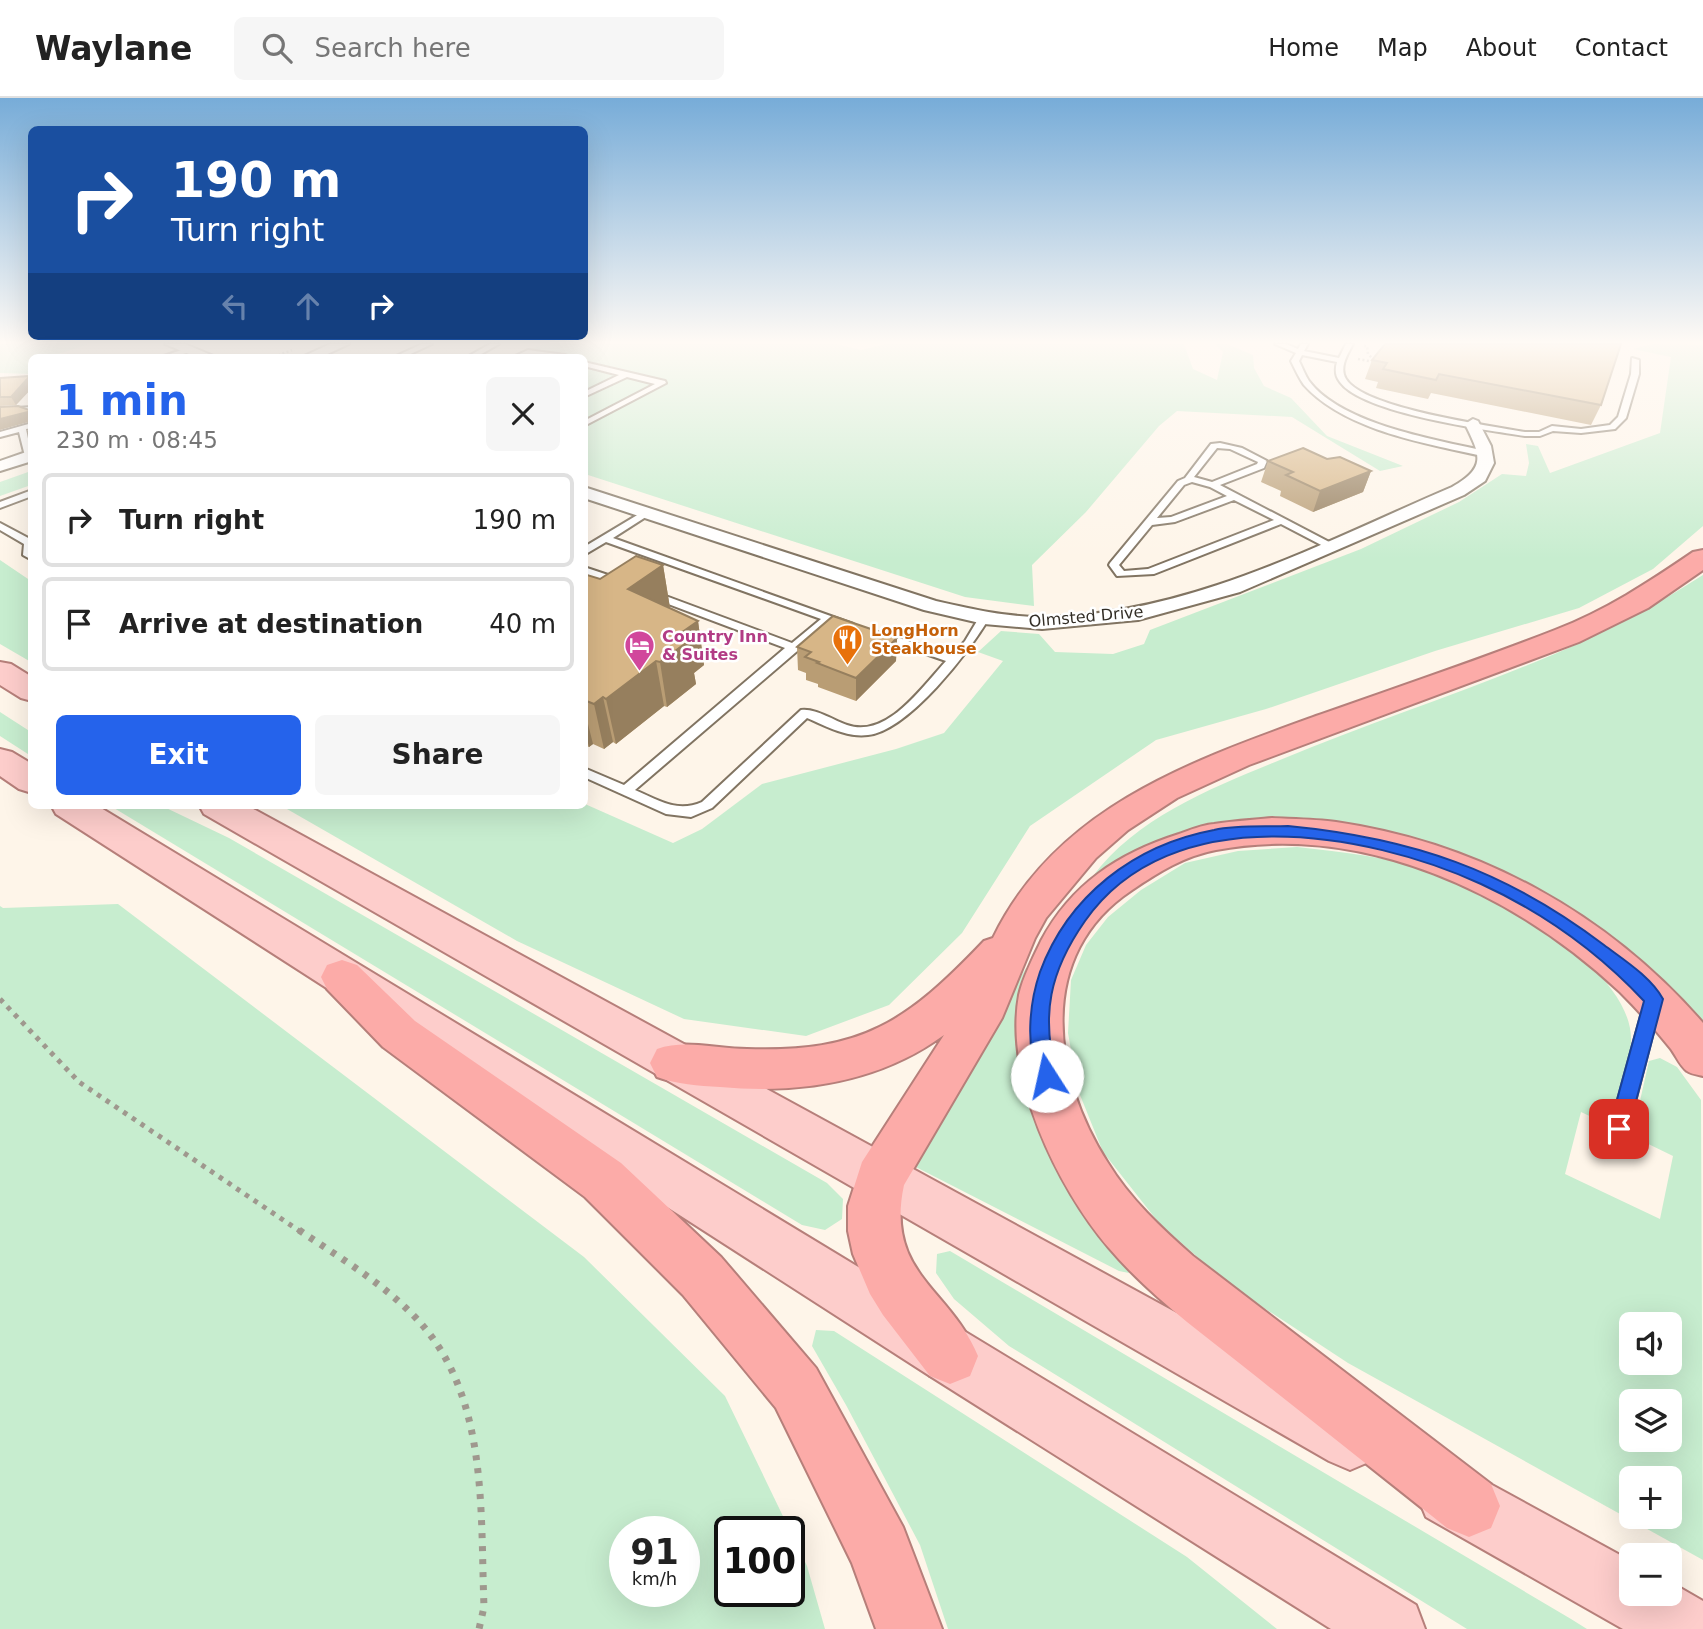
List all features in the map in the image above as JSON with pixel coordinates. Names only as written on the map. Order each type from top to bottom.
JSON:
[{"type":"highway","points":[[673,1063],[767,1072],[796,1071],[844,1063],[916,1031],[960,995],[1015,936],[1044,891],[1083,848],[1130,811],[1164,790],[1237,757],[1568,636],[1645,598],[1703,558]]},
{"type":"highway","points":[[1469,1506],[1225,1317],[1146,1252],[1091,1183],[1059,1119],[1041,1054],[1041,996],[1058,946],[1090,902],[1125,871],[1167,850],[1215,835],[1288,831],[1349,837],[1416,853],[1488,880],[1559,920],[1628,972],[1681,1027],[1703,1057]]},
{"type":"highway","points":[[950,1356],[884,1270],[873,1231],[876,1191],[880,1179],[987,1005],[1015,936]]},
{"type":"highway","points":[[342,977],[399,1034],[603,1180],[702,1276],[796,1388],[880,1550],[909,1629]]},
{"type":"main road","points":[[0,671],[28,688]]},
{"type":"main road","points":[[0,760],[28,778]]},
{"type":"main road","points":[[75,809],[1392,1629]]},
{"type":"main road","points":[[224,809],[880,1179],[1688,1629]]},
{"type":"street","points":[[1473,424],[1486,454]]},
{"type":"street","name":"Olmsted Drive","points":[[588,493],[931,606],[984,618],[1042,623],[1138,614],[1233,588],[1473,483],[1483,474],[1488,463],[1486,454]]},
{"type":"street","points":[[0,466],[28,456]]},
{"type":"lane","points":[[1359,415],[1411,436],[1486,454]]},
{"type":"lane","points":[[1436,415],[1532,434],[1547,432],[1552,428],[1581,431],[1612,427],[1623,415]]},
{"type":"lane","points":[[0,435],[28,426]]},
{"type":"lane","points":[[22,428],[28,446]]},
{"type":"lane","points":[[1191,479],[1189,477],[1213,446],[1225,444],[1263,461],[1261,466],[1213,485]]},
{"type":"lane","points":[[1281,521],[1150,572],[1121,574],[1115,565],[1181,483],[1191,479],[1213,485],[1330,546]]},
{"type":"lane","points":[[0,505],[28,495]]},
{"type":"lane","points":[[1149,522],[1172,520],[1235,496]]},
{"type":"lane","points":[[588,550],[647,513]]},
{"type":"lane","points":[[0,526],[28,541]]},
{"type":"lane","points":[[606,539],[854,626]]},
{"type":"lane","points":[[588,570],[793,647]]},
{"type":"lane","points":[[625,791],[829,618]]},
{"type":"lane","points":[[588,774],[671,811],[691,812],[707,805],[805,713],[856,732],[874,732],[891,723],[969,643],[984,618]]},
{"type":"lane","points":[[866,630],[953,660]]},
{"type":"lane","points":[[1619,1129],[1654,999]]},
{"type":"path","points":[[0,999],[79,1082],[378,1284],[412,1314],[445,1356],[471,1419],[478,1468],[484,1607],[479,1629]]},
{"type":"green space","points":[[588,415],[1172,415],[1159,426],[1086,512],[1032,565],[1034,606],[965,597],[588,475]]},
{"type":"green space","points":[[1262,415],[1308,415],[1327,436],[1403,466],[1380,471],[1292,417]]},
{"type":"green space","points":[[1663,415],[1703,415],[1703,526],[1653,569],[1579,608],[1435,651],[1266,709],[1156,740],[1030,826],[962,933],[889,1005],[806,1036],[684,1019],[517,941],[287,809],[588,809],[588,805],[673,843],[702,829],[762,784],[896,749],[944,733],[1003,661],[978,652],[1001,631],[1039,634],[1055,652],[1113,654],[1144,644],[1150,630],[1361,549],[1459,502],[1502,474],[1526,476],[1529,463],[1526,444],[1538,446],[1550,473],[1660,433]]},
{"type":"green space","points":[[28,472],[28,486],[0,496],[0,482]]},
{"type":"green space","points":[[0,560],[28,579],[28,660],[0,644]]},
{"type":"green space","points":[[1703,575],[1703,1025],[1380,833],[1166,839],[1129,854],[1093,876],[1111,855],[1154,820],[1203,793],[1312,747],[1555,654],[1620,623]]},
{"type":"green space","points":[[0,712],[28,730],[28,754],[0,736]]},
{"type":"green space","points":[[116,809],[168,809],[229,838],[827,1183],[843,1199],[842,1219],[825,1230],[802,1225]]},
{"type":"green space","points":[[1297,847],[1383,859],[1459,882],[1522,914],[1554,936],[1584,960],[1608,985],[1625,1012],[1631,1039],[1615,1128],[1581,1112],[1565,1174],[1660,1219],[1673,1156],[1632,1136],[1649,1061],[1660,1058],[1677,1067],[1701,1100],[1703,1560],[1682,1548],[1682,1543],[1672,1543],[1647,1529],[1682,1529],[1682,1466],[1619,1466],[1619,1513],[1348,1363],[1229,1285],[1159,1223],[1103,1152],[1078,1090],[1068,1033],[1071,980],[1086,945],[1108,917],[1141,890],[1185,863],[1238,851]]},
{"type":"green space","points":[[118,904],[584,1257],[725,1396],[783,1516],[714,1516],[714,1607],[805,1607],[805,1562],[825,1629],[0,1629],[0,906]]},
{"type":"green space","points":[[1026,968],[1037,972],[1129,1273],[1119,1271],[910,1164]]},
{"type":"green space","points":[[950,1251],[1587,1629],[1467,1629],[1009,1346],[954,1299],[936,1273],[937,1254]]},
{"type":"green space","points":[[816,1330],[834,1331],[1187,1557],[1277,1629],[948,1629],[920,1545],[812,1346]]},
{"type":"building","points":[[1303,448],[1327,459],[1340,457],[1371,471],[1320,491],[1286,475],[1293,472],[1268,461]]},
{"type":"building","points":[[636,556],[663,565],[628,589],[698,621],[678,635],[690,640],[660,662],[656,661],[606,699],[603,697],[594,704],[588,702],[588,575],[600,579]]},
{"type":"building","points":[[833,616],[897,638],[856,678],[805,657],[811,652],[797,647]]},
{"type":"place","name":"LongHorn Steakhouse","points":[[848,666]]},
{"type":"place","name":"Country Inn & Suites","points":[[639,672]]},
{"type":"route","points":[[1047,1076],[1041,1054],[1041,996],[1058,946],[1090,902],[1125,871],[1167,850],[1215,835],[1288,831],[1349,837],[1416,853],[1488,880],[1559,920],[1628,972],[1654,999],[1619,1129]]}]
